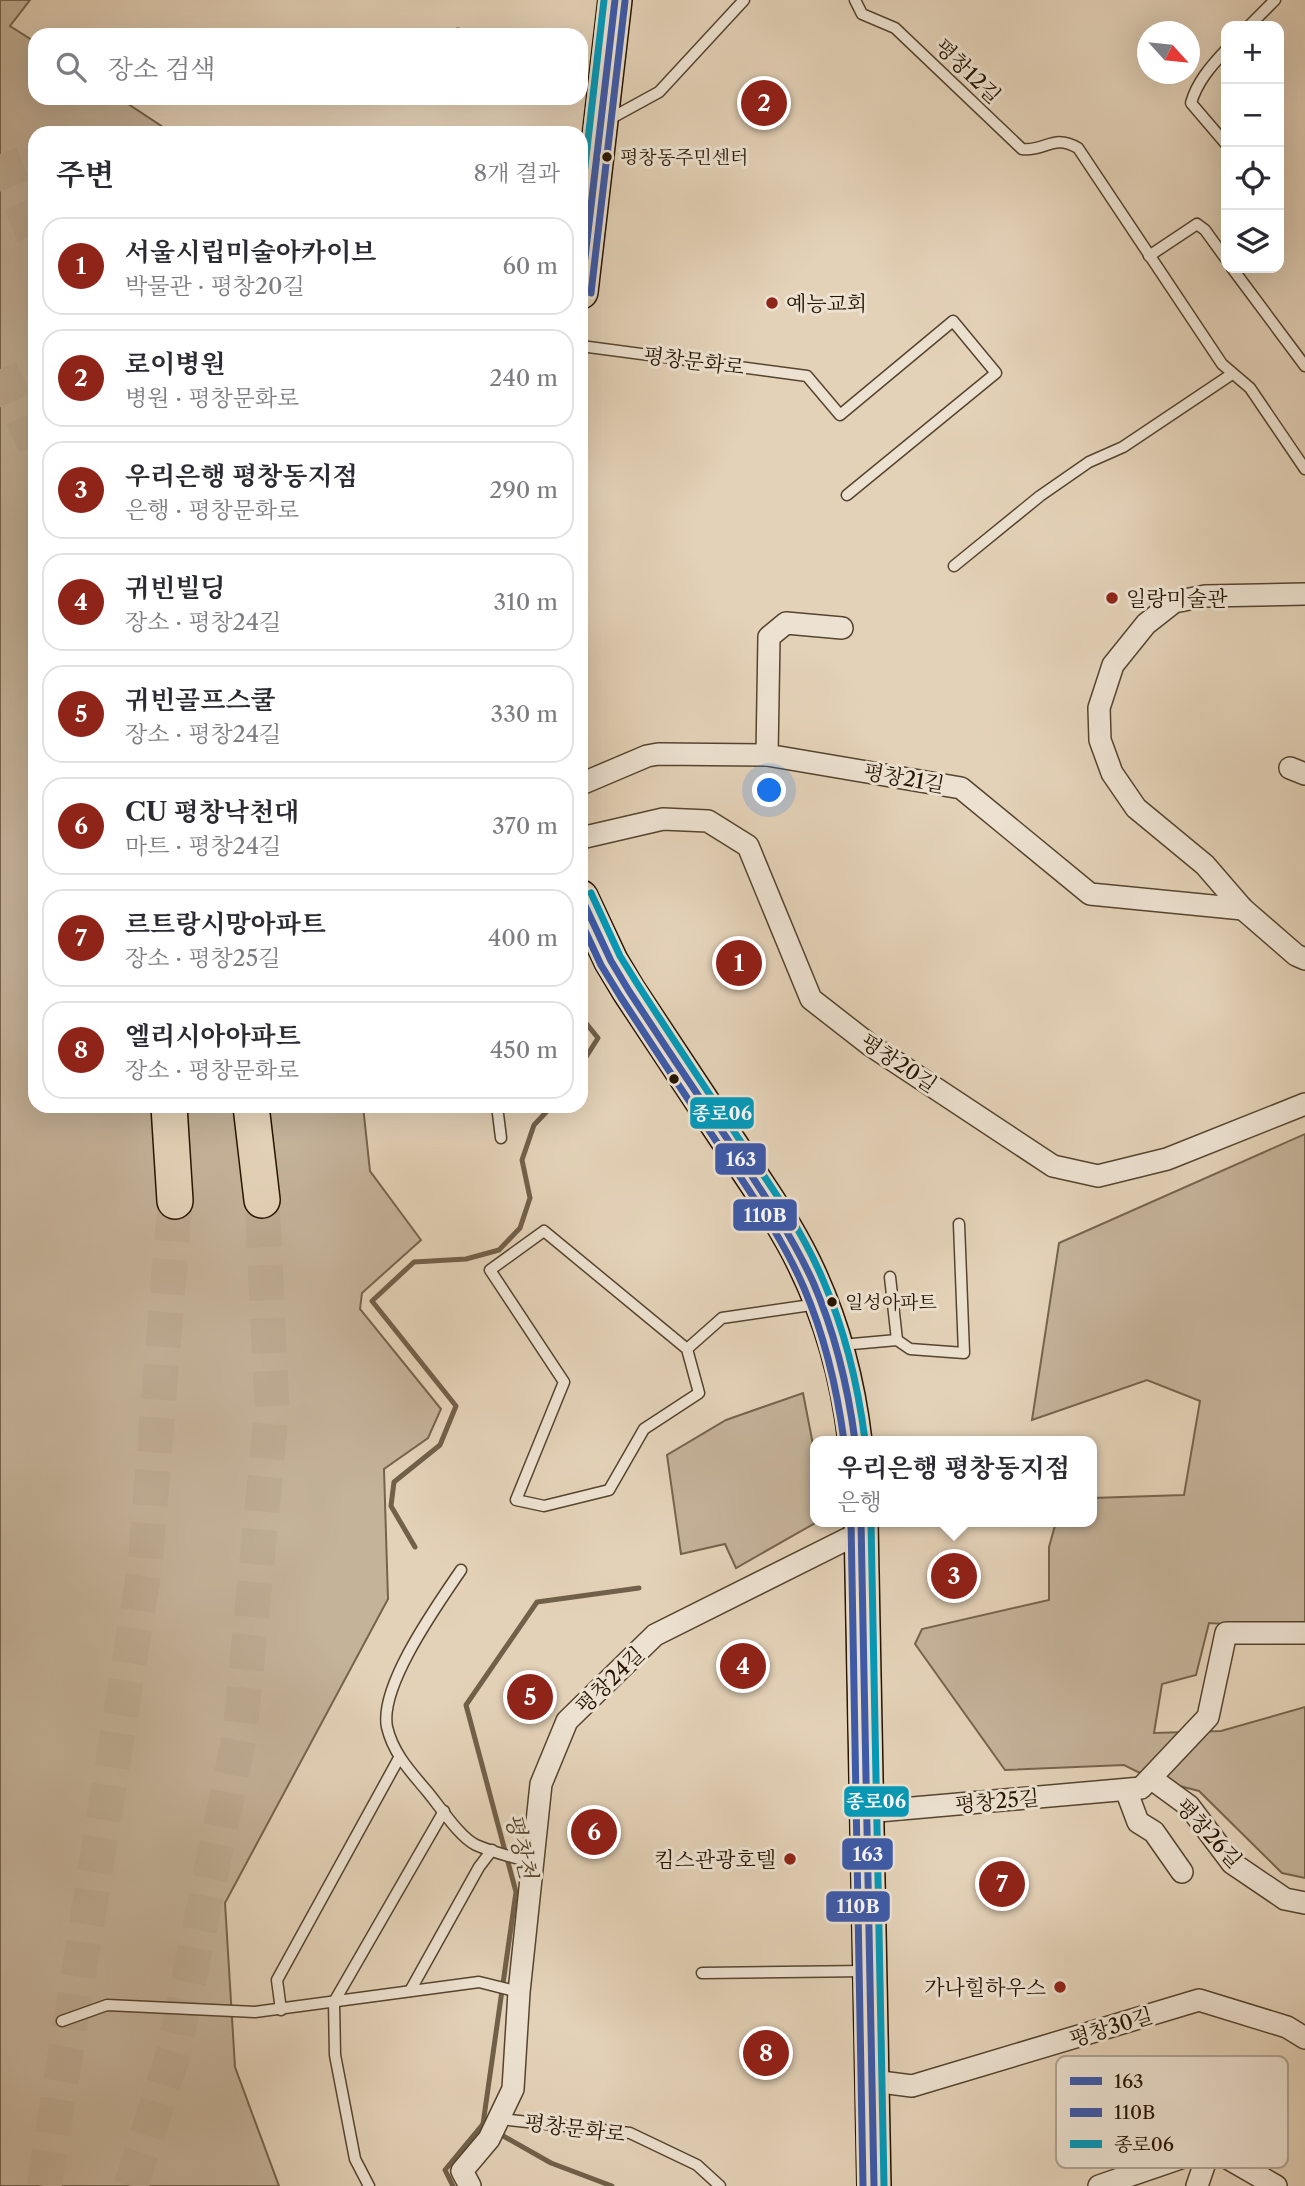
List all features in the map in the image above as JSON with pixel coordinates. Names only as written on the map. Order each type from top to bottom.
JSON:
[{"type":"highway","points":[[169,1113],[175,1200]]},
{"type":"highway","points":[[252,1113],[262,1200]]},
{"type":"main road","points":[[588,233],[612,4]]},
{"type":"main road","points":[[588,912],[611,961],[629,991],[788,1234],[811,1276],[835,1346],[852,1412],[854,1436]]},
{"type":"main road","points":[[861,1527],[874,2186]]},
{"type":"street","points":[[1305,594],[1205,596],[1174,602],[1146,624],[1113,665],[1099,708],[1100,740],[1112,773],[1136,808],[1205,865],[1243,909],[1296,955],[1305,959]]},
{"type":"street","points":[[767,755],[769,637],[786,622],[842,628]]},
{"type":"street","name":"평창21길","points":[[588,781],[658,754],[767,755],[961,788],[1090,894],[1243,909]]},
{"type":"street","name":"평창20길","points":[[588,836],[663,819],[708,821],[748,846],[811,999],[870,1045],[1053,1166],[1098,1176],[1167,1159],[1305,1104]]},
{"type":"street","name":"평창24길","points":[[470,2186],[463,2171],[489,2139],[513,2089],[519,1992],[541,1784],[567,1721],[655,1635],[861,1527]]},
{"type":"street","name":"평창25길","points":[[867,1812],[1141,1788],[1208,1717],[1226,1633],[1305,1633]]},
{"type":"street","name":"평창26길","points":[[1152,1779],[1189,1806],[1232,1863],[1285,1899],[1305,1903]]},
{"type":"street","points":[[1126,1790],[1138,1822],[1154,1832],[1182,1872]]},
{"type":"street","name":"평창30길","points":[[873,2081],[912,2086],[1199,2000],[1286,2027],[1305,2038]]},
{"type":"street","points":[[1099,2186],[1152,2168]]},
{"type":"street","points":[[1197,2186],[1203,2168]]},
{"type":"street","points":[[1245,2168],[1276,2186]]},
{"type":"lane","points":[[601,124],[659,92],[744,0]]},
{"type":"lane","name":"평창12길","points":[[855,0],[862,14],[895,28],[1022,149],[1032,150],[1057,141],[1068,141],[1079,148],[1149,256]]},
{"type":"lane","points":[[1255,21],[1275,0]]},
{"type":"lane","points":[[1221,55],[1210,67],[1191,103],[1221,138]]},
{"type":"lane","points":[[1221,252],[1205,230],[1197,224],[1149,256],[1222,364],[1250,388],[1305,469]]},
{"type":"lane","points":[[1236,273],[1305,366]]},
{"type":"lane","name":"평창문화로","points":[[588,347],[807,376],[840,415],[953,321],[996,373],[847,495]]},
{"type":"lane","points":[[954,566],[1040,496],[1088,462],[1123,447],[1232,374]]},
{"type":"lane","points":[[498,1113],[501,1138]]},
{"type":"lane","points":[[835,1346],[897,1340],[910,1349],[964,1353],[960,1224]]},
{"type":"lane","points":[[544,1231],[687,1349],[699,1393],[644,1429],[609,1490],[544,1506],[516,1500],[564,1382],[490,1270],[544,1231]]},
{"type":"lane","points":[[890,1277],[897,1340]]},
{"type":"lane","points":[[687,1349],[722,1318],[821,1303]]},
{"type":"lane","points":[[461,1570],[414,1643],[394,1687],[387,1710],[387,1726],[399,1758],[474,1844],[533,1863]]},
{"type":"lane","points":[[281,2010],[276,1980],[399,1758]]},
{"type":"lane","points":[[369,2186],[355,2158],[335,2055],[334,2002],[444,1811]]},
{"type":"lane","points":[[410,1991],[479,1867],[492,1850]]},
{"type":"lane","points":[[702,1973],[870,1970]]},
{"type":"lane","points":[[62,2021],[107,2005],[255,2012],[479,1982],[519,1992]]},
{"type":"lane","name":"평창문화로","points":[[500,2119],[630,2133],[697,2165],[720,2186]]},
{"type":"shaded area","points":[[0,0],[30,0],[10,26],[28,38],[28,105],[130,105],[161,126],[28,126],[28,1113],[364,1113],[370,1171],[421,1240],[362,1293],[360,1309],[441,1409],[428,1438],[384,1469],[388,1599],[225,1903],[235,2067],[279,2186],[0,2186]]},
{"type":"shaded area","points":[[1305,1134],[1305,1629],[1209,1623],[1196,1675],[1162,1684],[1154,1733],[1221,1731],[1305,1707],[1305,1878],[1282,1873],[1199,1791],[1152,1779],[1124,1765],[1005,1770],[915,1644],[922,1629],[1049,1600],[1049,1547],[1055,1527],[1097,1527],[1097,1498],[1184,1495],[1200,1401],[1147,1380],[1032,1420],[1059,1243]]},
{"type":"shaded area","points":[[803,1393],[811,1436],[810,1526],[736,1568],[725,1544],[681,1554],[667,1455],[726,1420]]},
{"type":"waterway","name":"평창천","points":[[588,1026],[598,1038],[588,1054]]},
{"type":"waterway","name":"평창천","points":[[415,1547],[391,1506],[394,1482],[440,1445],[456,1406],[372,1301],[414,1262],[466,1259],[499,1250],[520,1228],[530,1198],[522,1160],[534,1125],[545,1113]]},
{"type":"waterway","name":"평창천","points":[[489,2128],[483,2124],[516,1892],[466,1705],[537,1602],[639,1588]]},
{"type":"waterway","points":[[453,2186],[445,2170],[483,2124]]},
{"type":"waterway","name":"평창천","points":[[498,2133],[551,2163],[612,2186]]},
{"type":"tunnel","points":[[0,154],[28,222]]},
{"type":"tunnel","points":[[0,369],[28,430]]},
{"type":"tunnel","points":[[131,2186],[174,2051],[240,1733],[272,1407],[262,1200]]},
{"type":"tunnel","points":[[44,2186],[145,1565],[175,1201]]},
{"type":"transit line","name":"종로06","points":[[588,140],[604,0]]},
{"type":"transit line","name":"163","points":[[588,232],[615,0]]},
{"type":"transit line","name":"110B","points":[[591,293],[625,1]]},
{"type":"transit line","name":"종로06","points":[[591,893],[620,956],[775,1192],[815,1262],[844,1339],[859,1399],[864,1436]]},
{"type":"transit line","name":"163","points":[[588,912],[611,961],[629,991],[765,1196],[804,1264],[821,1301],[834,1340],[854,1436]]},
{"type":"transit line","name":"110B","points":[[588,937],[620,996],[756,1201],[796,1270],[824,1344],[843,1436]]},
{"type":"transit line","name":"110B","points":[[851,1527],[863,2186]]},
{"type":"transit line","name":"163","points":[[861,1527],[874,2186]]},
{"type":"transit line","name":"종로06","points":[[871,1527],[884,2186]]},
{"type":"place","name":"로이병원","points":[[764,103]]},
{"type":"place","name":"평창동주민센터","points":[[607,157]]},
{"type":"place","name":"예능교회","points":[[772,303]]},
{"type":"place","name":"일랑미술관","points":[[1112,598]]},
{"type":"place","name":"서울시립미술아카이브","points":[[739,963]]},
{"type":"place","name":"일성아파트","points":[[832,1302]]},
{"type":"place","name":"우리은행 평창동지점","points":[[954,1576]]},
{"type":"place","name":"귀빈빌딩","points":[[743,1666]]},
{"type":"place","name":"귀빈골프스쿨","points":[[530,1697]]},
{"type":"place","name":"CU 평창낙천대","points":[[594,1832]]},
{"type":"place","name":"킴스관광호텔","points":[[790,1859]]},
{"type":"place","name":"르트랑시망아파트","points":[[1002,1884]]},
{"type":"place","name":"가나힐하우스","points":[[1060,1987]]},
{"type":"place","name":"엘리시아아파트","points":[[766,2053]]}]
